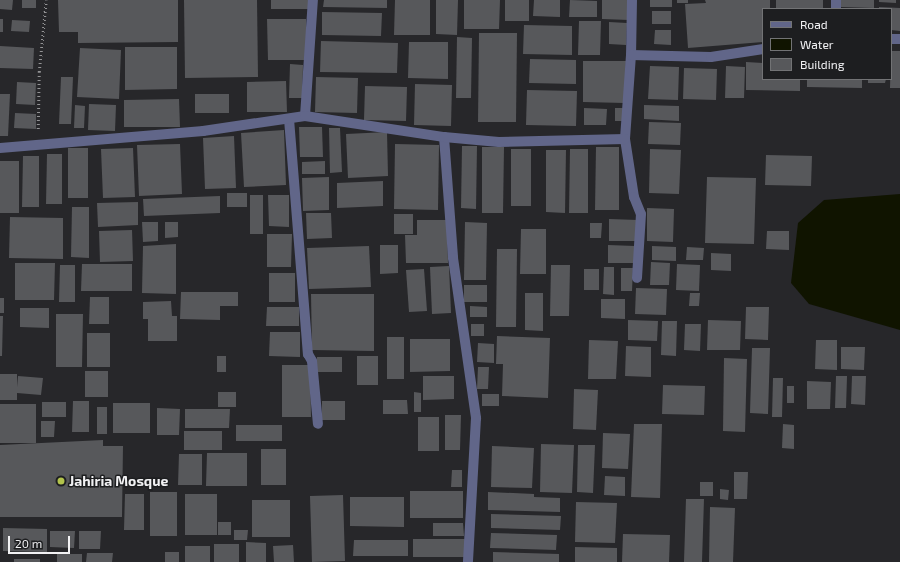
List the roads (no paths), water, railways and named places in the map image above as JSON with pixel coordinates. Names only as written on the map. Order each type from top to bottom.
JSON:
[{"type":"street","points":[[305,116],[313,0]]},
{"type":"street","points":[[632,0],[632,55],[625,139],[634,197],[641,214],[637,278]]},
{"type":"street","points":[[632,55],[711,57],[762,49]]},
{"type":"street","points":[[0,148],[203,131],[305,116],[444,137],[499,142],[625,139]]},
{"type":"street","points":[[289,119],[308,354],[312,362],[318,424]]},
{"type":"street","points":[[444,137],[454,258],[476,418],[468,562]]},
{"type":"water","points":[[900,194],[900,330],[809,304],[791,283],[798,223],[824,200]]},
{"type":"place","name":"Jahiria Mosque","points":[[61,481]]}]
